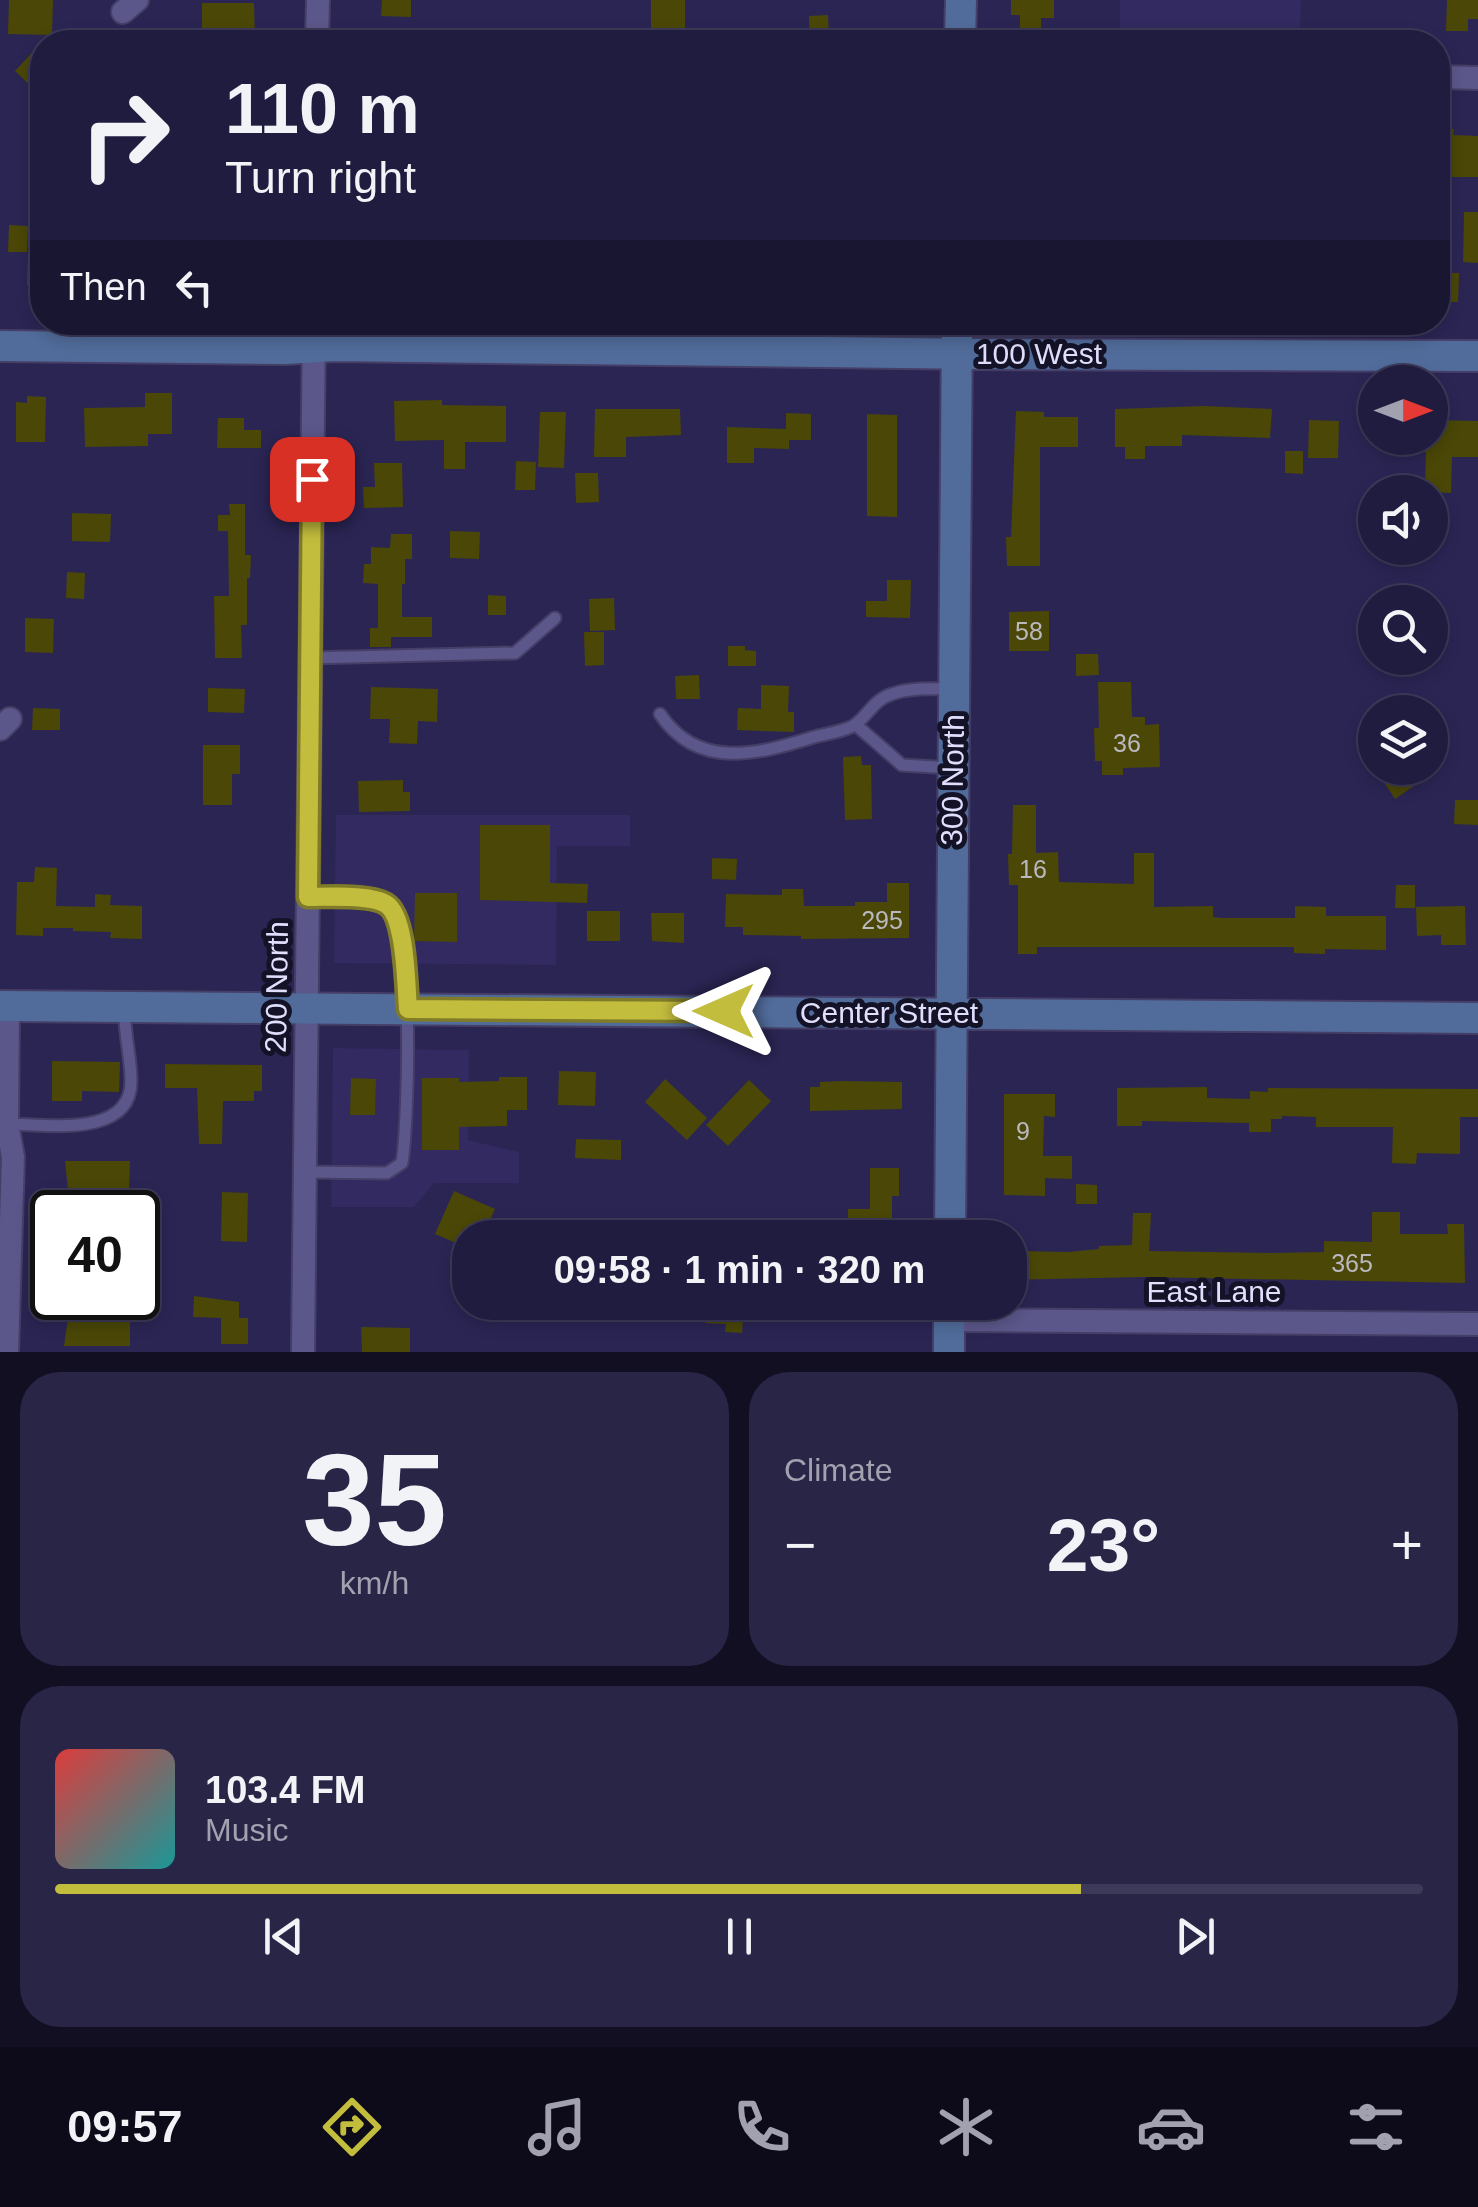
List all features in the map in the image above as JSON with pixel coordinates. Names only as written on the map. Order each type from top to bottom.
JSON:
[{"type":"street","points":[[318,0],[318,30]]},
{"type":"street","points":[[960,0],[960,30]]},
{"type":"street","points":[[1450,78],[1478,78]]},
{"type":"street","name":"100 West","points":[[0,346],[314,335],[957,354],[1478,356]]},
{"type":"street","name":"200 North","points":[[303,1352],[314,335]]},
{"type":"street","name":"300 North","points":[[950,1220],[957,335]]},
{"type":"street","points":[[4,1006],[7,1124],[13,1157],[4,1284],[7,1352]]},
{"type":"street","name":"Center Street","points":[[4,1006],[1478,1018]]},
{"type":"street","name":"East Lane","points":[[1027,1313],[1478,1324]]},
{"type":"street","points":[[949,1320],[949,1352]]},
{"type":"lane","points":[[308,658],[515,653],[555,618]]},
{"type":"lane","points":[[660,714],[668,727],[697,748],[754,754],[783,749],[856,725],[869,707],[889,694],[954,689]]},
{"type":"lane","points":[[856,725],[902,765],[953,768]]},
{"type":"lane","points":[[304,1172],[387,1174],[402,1163],[408,1009],[398,920],[388,904],[308,897]]},
{"type":"lane","points":[[7,1124],[86,1124],[116,1114],[130,1094],[125,1006]]},
{"type":"shaded area","points":[[1120,0],[1301,0],[1300,30],[1120,30]]},
{"type":"shaded area","points":[[336,815],[630,815],[630,846],[557,846],[556,965],[334,963]]},
{"type":"shaded area","points":[[333,1048],[469,1050],[468,1140],[519,1152],[519,1183],[434,1183],[414,1207],[331,1207]]},
{"type":"building","points":[[9,0],[53,0],[52,30],[8,34]]},
{"type":"building","points":[[382,0],[411,0],[411,17],[381,16]]},
{"type":"building","points":[[651,0],[685,0],[685,30],[651,30]]},
{"type":"building","points":[[1011,0],[1054,0],[1054,18],[1041,18],[1041,30],[1020,30],[1020,15],[1011,15]]},
{"type":"building","points":[[1447,0],[1478,0],[1478,19],[1468,19],[1468,31],[1446,30]]},
{"type":"building","points":[[202,3],[254,3],[255,30],[202,30]]},
{"type":"building","points":[[828,15],[829,30],[810,30],[809,16]]},
{"type":"building","points":[[30,55],[30,85],[15,71]]},
{"type":"building","points":[[1450,129],[1454,129],[1453,135],[1478,136],[1478,177],[1450,177]]},
{"type":"building","points":[[1464,212],[1478,212],[1478,263],[1463,262]]},
{"type":"building","points":[[9,225],[28,226],[27,252],[8,252]]},
{"type":"building","points":[[28,253],[30,285],[27,285]]},
{"type":"building","points":[[1450,273],[1459,273],[1458,302],[1450,302]]},
{"type":"building","points":[[145,393],[172,393],[172,434],[148,434],[148,446],[85,447],[84,408],[145,407]]},
{"type":"building","points":[[27,396],[46,397],[45,442],[16,442],[16,402],[27,403]]},
{"type":"building","points":[[442,400],[442,405],[506,406],[506,442],[465,442],[465,469],[444,469],[444,440],[395,441],[394,401]]},
{"type":"building","points":[[595,409],[680,409],[681,435],[626,437],[626,457],[594,457]]},
{"type":"building","points":[[1115,409],[1272,409],[1270,438],[1182,435],[1182,446],[1145,446],[1145,459],[1125,459],[1125,447],[1115,447]]},
{"type":"building","points":[[1016,411],[1044,412],[1044,417],[1078,417],[1078,447],[1040,447],[1040,566],[1007,566]]},
{"type":"building","points":[[540,412],[566,412],[564,468],[538,467]]},
{"type":"building","points":[[786,413],[811,414],[811,440],[789,440],[789,449],[754,448],[754,463],[727,463],[727,427],[786,429]]},
{"type":"building","points":[[867,414],[897,415],[897,517],[867,516]]},
{"type":"building","points":[[218,418],[244,418],[244,430],[261,430],[261,448],[217,448]]},
{"type":"building","points":[[1309,420],[1339,421],[1338,458],[1308,458]]},
{"type":"building","points":[[1448,420],[1478,421],[1478,457],[1452,457],[1451,493],[1448,475],[1425,475],[1426,455],[1448,455]]},
{"type":"building","points":[[1285,451],[1303,451],[1303,474],[1285,473]]},
{"type":"building","points":[[516,461],[536,462],[535,490],[515,490]]},
{"type":"building","points":[[374,463],[402,463],[403,507],[364,508],[363,487],[375,487]]},
{"type":"building","points":[[575,473],[598,473],[599,502],[576,503]]},
{"type":"building","points":[[229,504],[245,504],[245,555],[251,555],[247,625],[241,625],[242,658],[215,658],[214,596],[229,596],[228,531],[218,531],[218,515],[230,515]]},
{"type":"building","points":[[72,513],[111,514],[110,542],[72,541]]},
{"type":"building","points":[[450,531],[480,532],[479,559],[450,558]]},
{"type":"building","points":[[391,534],[412,534],[412,559],[405,559],[402,617],[432,617],[432,637],[391,637],[391,647],[370,647],[370,628],[378,628],[378,584],[363,583],[364,564],[371,564],[371,547],[390,548]]},
{"type":"building","points":[[67,572],[85,573],[84,599],[66,598]]},
{"type":"building","points":[[887,580],[911,580],[910,618],[866,617],[866,601],[887,601]]},
{"type":"building","points":[[488,595],[506,596],[506,615],[488,615]]},
{"type":"building","points":[[614,598],[615,630],[590,631],[589,599]]},
{"type":"building","points":[[1049,611],[1049,651],[1009,651],[1009,612]]},
{"type":"building","points":[[25,618],[54,619],[53,653],[25,652]]},
{"type":"building","points":[[584,632],[604,632],[604,665],[585,666]]},
{"type":"building","points":[[728,646],[756,651],[756,666],[728,666]]},
{"type":"building","points":[[1076,654],[1098,654],[1099,675],[1076,676]]},
{"type":"building","points":[[699,675],[700,699],[676,699],[675,676]]},
{"type":"building","points":[[1098,682],[1131,682],[1132,717],[1145,717],[1145,725],[1159,724],[1160,767],[1123,768],[1123,775],[1102,775],[1102,761],[1095,761]]},
{"type":"building","points":[[761,685],[789,686],[788,712],[794,712],[794,732],[737,730],[738,708],[761,709]]},
{"type":"building","points":[[371,687],[438,689],[437,722],[418,721],[417,744],[389,743],[390,719],[370,719]]},
{"type":"building","points":[[208,688],[245,689],[244,713],[208,712]]},
{"type":"building","points":[[33,708],[60,709],[60,730],[32,730]]},
{"type":"building","points":[[203,745],[240,745],[240,774],[232,774],[232,805],[203,805]]},
{"type":"building","points":[[861,756],[862,765],[871,765],[872,819],[845,820],[843,757]]},
{"type":"building","points":[[403,780],[403,792],[410,792],[410,811],[359,812],[358,781]]},
{"type":"building","points":[[1386,785],[1415,785],[1395,799]]},
{"type":"building","points":[[1455,800],[1478,800],[1478,825],[1454,824]]},
{"type":"building","points":[[1013,805],[1036,805],[1036,853],[1058,852],[1059,882],[1134,884],[1134,853],[1154,853],[1154,907],[1213,906],[1213,917],[1222,918],[1295,918],[1295,906],[1326,907],[1326,916],[1386,916],[1386,950],[1325,949],[1325,954],[1294,953],[1294,947],[1037,947],[1037,954],[1018,954],[1018,885],[1009,885]]},
{"type":"building","points":[[480,825],[550,825],[550,883],[588,884],[587,903],[480,900]]},
{"type":"building","points":[[712,858],[737,859],[736,880],[712,879]]},
{"type":"building","points":[[35,867],[57,868],[56,906],[95,907],[95,894],[111,895],[110,905],[142,906],[142,939],[110,938],[111,932],[73,928],[43,928],[43,936],[16,935],[17,882],[34,882]]},
{"type":"building","points":[[887,883],[909,883],[909,938],[801,939],[743,935],[743,927],[725,927],[726,894],[782,895],[782,889],[803,889],[804,906],[855,906],[855,902],[887,902]]},
{"type":"building","points":[[1396,885],[1415,885],[1415,908],[1395,908]]},
{"type":"building","points":[[415,893],[457,893],[457,942],[414,941]]},
{"type":"building","points":[[1465,906],[1466,945],[1441,945],[1441,935],[1417,936],[1416,907]]},
{"type":"building","points":[[587,911],[620,911],[620,941],[587,941]]},
{"type":"building","points":[[651,913],[684,913],[684,943],[652,941]]},
{"type":"building","points":[[52,1061],[120,1062],[119,1092],[82,1091],[82,1101],[52,1101]]},
{"type":"building","points":[[165,1064],[262,1065],[262,1091],[254,1091],[254,1101],[223,1101],[222,1144],[199,1144],[197,1088],[165,1088]]},
{"type":"building","points":[[559,1071],[596,1072],[595,1106],[558,1105]]},
{"type":"building","points":[[499,1077],[527,1077],[527,1110],[507,1110],[507,1126],[459,1127],[459,1150],[422,1150],[422,1078],[459,1078],[459,1082],[499,1081]]},
{"type":"building","points":[[351,1078],[376,1079],[375,1115],[350,1115]]},
{"type":"building","points":[[665,1079],[707,1118],[687,1140],[645,1102]]},
{"type":"building","points":[[749,1080],[771,1101],[728,1146],[706,1125]]},
{"type":"building","points":[[820,1082],[902,1082],[902,1109],[810,1111],[810,1087],[820,1087]]},
{"type":"building","points":[[1207,1087],[1207,1098],[1250,1099],[1250,1091],[1268,1092],[1268,1088],[1478,1089],[1478,1117],[1460,1117],[1460,1154],[1417,1153],[1416,1164],[1392,1163],[1393,1127],[1316,1127],[1316,1117],[1271,1119],[1271,1132],[1249,1132],[1249,1123],[1142,1121],[1142,1126],[1117,1126],[1117,1088]]},
{"type":"building","points":[[1004,1094],[1055,1094],[1055,1117],[1044,1116],[1043,1156],[1072,1156],[1072,1179],[1045,1178],[1045,1196],[1004,1195]]},
{"type":"building","points":[[576,1139],[621,1140],[621,1160],[575,1158]]},
{"type":"building","points":[[65,1161],[130,1161],[129,1190],[68,1190]]},
{"type":"building","points":[[870,1168],[899,1168],[899,1196],[892,1196],[892,1220],[848,1220],[848,1209],[870,1209]]},
{"type":"building","points":[[1076,1184],[1097,1185],[1097,1204],[1076,1204]]},
{"type":"building","points":[[454,1191],[495,1209],[490,1220],[452,1220],[452,1241],[435,1234]]},
{"type":"building","points":[[222,1192],[248,1193],[247,1242],[221,1241]]},
{"type":"building","points":[[1372,1212],[1400,1212],[1400,1234],[1448,1234],[1447,1224],[1464,1224],[1465,1283],[1144,1277],[1027,1280],[1027,1251],[1068,1252],[1132,1245],[1133,1213],[1151,1213],[1149,1251],[1324,1252],[1324,1241],[1372,1242]]},
{"type":"building","points":[[194,1296],[239,1302],[239,1318],[248,1318],[248,1344],[221,1344],[221,1318],[193,1317]]},
{"type":"building","points":[[68,1320],[130,1320],[130,1346],[64,1346]]},
{"type":"building","points":[[743,1320],[742,1333],[725,1332],[726,1324],[705,1323]]},
{"type":"building","points":[[361,1327],[410,1328],[410,1352],[362,1352]]},
{"type":"route","points":[[312,479],[308,897],[388,904],[398,920],[408,1009],[724,1011]]}]
